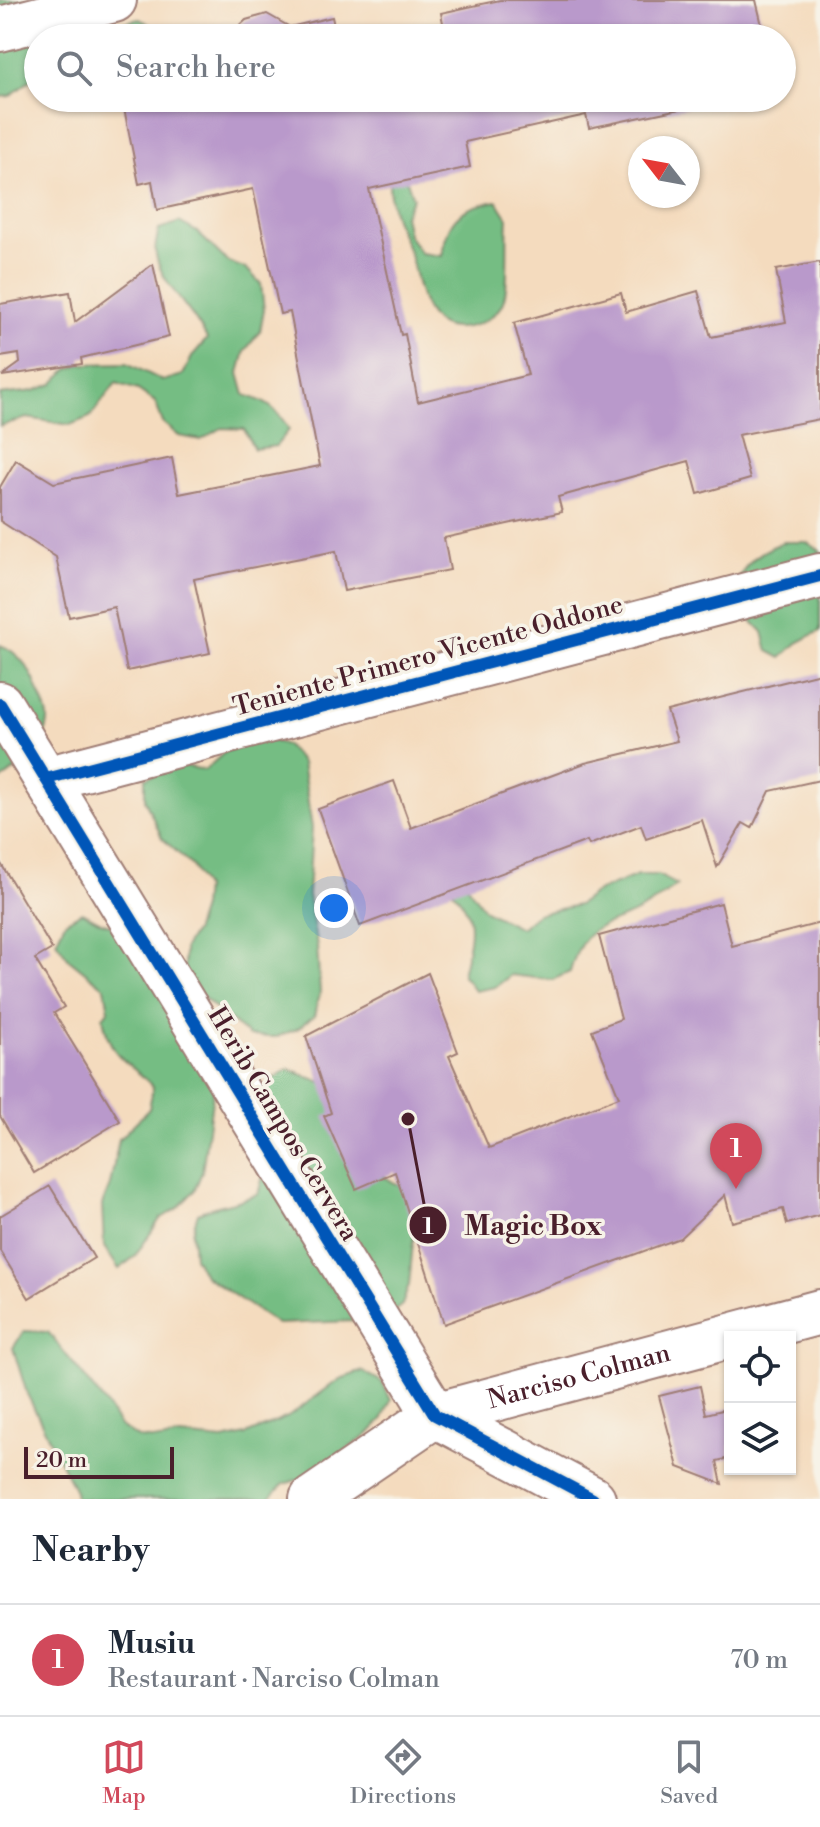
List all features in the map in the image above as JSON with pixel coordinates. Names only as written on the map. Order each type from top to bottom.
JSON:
[{"type":"street","points":[[0,29],[114,0]]},
{"type":"street","name":"Teniente Primero Vicente Oddone","points":[[46,779],[820,576]]},
{"type":"street","name":"Herib Campos Cervera","points":[[0,704],[435,1415]]},
{"type":"street","name":"Narciso Colman","points":[[312,1499],[435,1415],[820,1312]]},
{"type":"street","points":[[435,1415],[593,1499]]},
{"type":"green space","points":[[0,0],[58,0],[79,24],[24,24],[24,85],[10,96],[0,97]]},
{"type":"green space","points":[[141,19],[149,24],[116,24]]},
{"type":"green space","points":[[388,141],[398,155],[413,198],[404,215],[408,235],[421,253],[442,256],[452,223],[474,207],[497,201],[508,218],[504,297],[496,312],[482,322],[451,328],[440,324],[425,306],[392,206]]},
{"type":"green space","points":[[179,222],[197,232],[228,262],[247,269],[261,284],[264,310],[260,331],[245,351],[239,373],[245,395],[271,407],[289,430],[276,446],[254,449],[244,429],[222,428],[201,440],[179,436],[163,423],[155,402],[138,390],[116,383],[90,417],[70,425],[27,418],[0,426],[0,395],[34,391],[53,384],[68,369],[82,364],[127,363],[163,381],[183,375],[193,355],[207,339],[164,276],[156,255],[159,230]]},
{"type":"green space","points":[[784,542],[806,542],[820,550],[820,631],[797,643],[781,658],[768,651],[763,632],[733,601],[739,579],[749,563]]},
{"type":"green space","points":[[0,645],[13,652],[27,668],[48,717],[44,735],[38,744],[24,762],[0,781]]},
{"type":"green space","points":[[267,739],[286,745],[302,763],[312,828],[308,895],[317,946],[320,992],[314,1016],[297,1029],[276,1037],[249,1036],[194,990],[184,970],[184,948],[195,930],[204,888],[192,866],[162,838],[145,800],[145,778],[185,766],[205,770],[226,751]]},
{"type":"green space","points":[[638,875],[658,875],[677,885],[646,907],[590,934],[576,954],[570,972],[552,980],[511,975],[495,987],[475,991],[462,974],[470,921],[461,900],[438,879],[460,876],[485,910],[520,928],[537,914],[578,905],[596,892]]},
{"type":"green space","points":[[82,912],[139,935],[216,1072],[202,1172],[194,1191],[178,1208],[160,1219],[135,1256],[119,1269],[104,1247],[102,1205],[110,1185],[119,1139],[149,1109],[153,1087],[120,1057],[110,1042],[103,1017],[109,1010],[105,988],[69,959],[56,941],[65,922]]},
{"type":"green space","points":[[288,1069],[327,1084],[366,1165],[401,1187],[412,1210],[414,1232],[409,1285],[402,1305],[382,1320],[277,1324],[204,1275],[194,1257],[192,1232],[198,1213],[258,1194],[264,1173],[251,1115],[271,1080]]},
{"type":"green space","points":[[24,1331],[48,1332],[119,1425],[138,1438],[161,1440],[180,1436],[223,1440],[246,1435],[288,1417],[340,1379],[363,1371],[382,1382],[391,1400],[382,1420],[368,1435],[306,1477],[284,1484],[269,1499],[76,1499],[75,1491],[27,1394],[13,1348]]},
{"type":"building","points":[[500,0],[756,0],[762,24],[443,24],[441,13]]},
{"type":"building","points":[[267,14],[285,24],[242,24]]},
{"type":"building","points":[[332,17],[334,24],[303,24]]},
{"type":"building","points":[[125,112],[665,112],[589,128],[586,115],[465,142],[470,167],[369,189],[401,335],[405,334],[418,402],[528,375],[514,323],[621,293],[626,312],[698,291],[711,337],[786,322],[776,270],[820,262],[820,419],[738,435],[750,479],[698,494],[689,461],[558,497],[562,512],[444,538],[450,570],[344,591],[336,551],[194,579],[210,653],[127,671],[114,607],[69,617],[56,557],[0,521],[0,487],[16,460],[54,483],[172,458],[179,494],[320,466],[290,312],[280,314],[253,189],[157,210],[152,181],[139,184]]},
{"type":"building","points":[[153,264],[169,337],[81,358],[82,364],[2,376],[20,363],[19,354],[0,357],[0,304],[70,292],[75,322]]},
{"type":"building","points":[[820,673],[820,780],[770,791],[752,828],[743,823],[717,867],[702,820],[646,839],[641,825],[589,845],[587,841],[360,926],[318,809],[394,781],[411,828],[585,763],[677,741],[667,711]]},
{"type":"building","points":[[0,862],[52,949],[35,959],[64,1007],[54,1013],[120,1121],[34,1173],[0,1116]]},
{"type":"building","points":[[721,903],[732,946],[820,923],[820,1215],[787,1224],[783,1209],[732,1222],[725,1195],[680,1238],[444,1324],[395,1172],[356,1189],[324,1116],[331,1113],[306,1036],[428,973],[458,1052],[449,1056],[489,1148],[619,1097],[592,1030],[621,1019],[599,936]]},
{"type":"building","points":[[50,1186],[94,1258],[29,1298],[0,1251],[0,1216]]},
{"type":"building","points":[[700,1386],[706,1414],[724,1410],[724,1459],[717,1461],[722,1484],[678,1467],[659,1396]]},
{"type":"cycle path","points":[[46,779],[820,576]]},
{"type":"cycle path","points":[[0,704],[435,1415],[593,1499]]},
{"type":"place","name":"Magic Box","points":[[408,1119]]},
{"type":"place","name":"Musiu","points":[[736,1189]]}]
